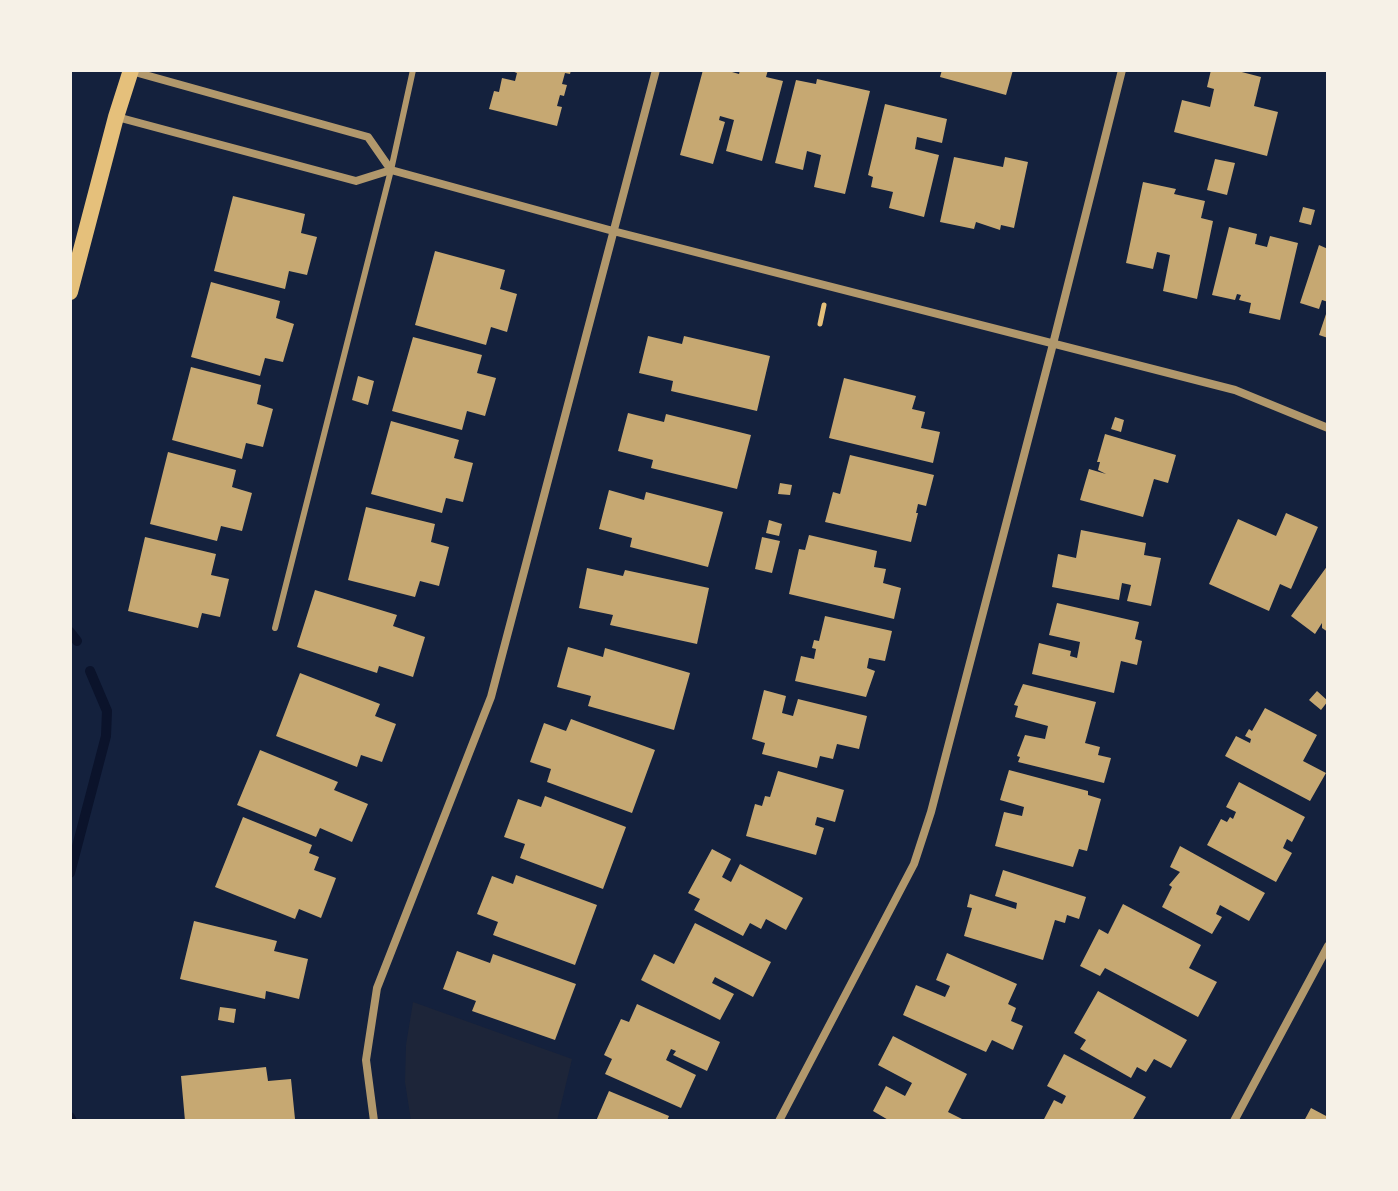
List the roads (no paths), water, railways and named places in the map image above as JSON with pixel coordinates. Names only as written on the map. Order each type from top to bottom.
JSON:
[{"type":"main road","points":[[70,292],[131,70]]},
{"type":"street","points":[[131,70],[368,137],[391,170]]},
{"type":"street","points":[[374,1121],[366,1060],[377,988],[491,697],[656,70]]},
{"type":"street","points":[[779,1121],[914,864],[931,812],[1122,70]]},
{"type":"street","points":[[116,117],[356,181],[391,170],[613,231],[1235,390],[1328,428]]},
{"type":"street","points":[[1234,1121],[1328,946]]},
{"type":"lane","points":[[275,628],[391,170],[413,70]]},
{"type":"waterway","points":[[70,632],[77,641]]},
{"type":"waterway","points":[[70,873],[106,736],[107,711],[90,671]]},
{"type":"waterway","points":[[70,1117],[72,1121]]}]
